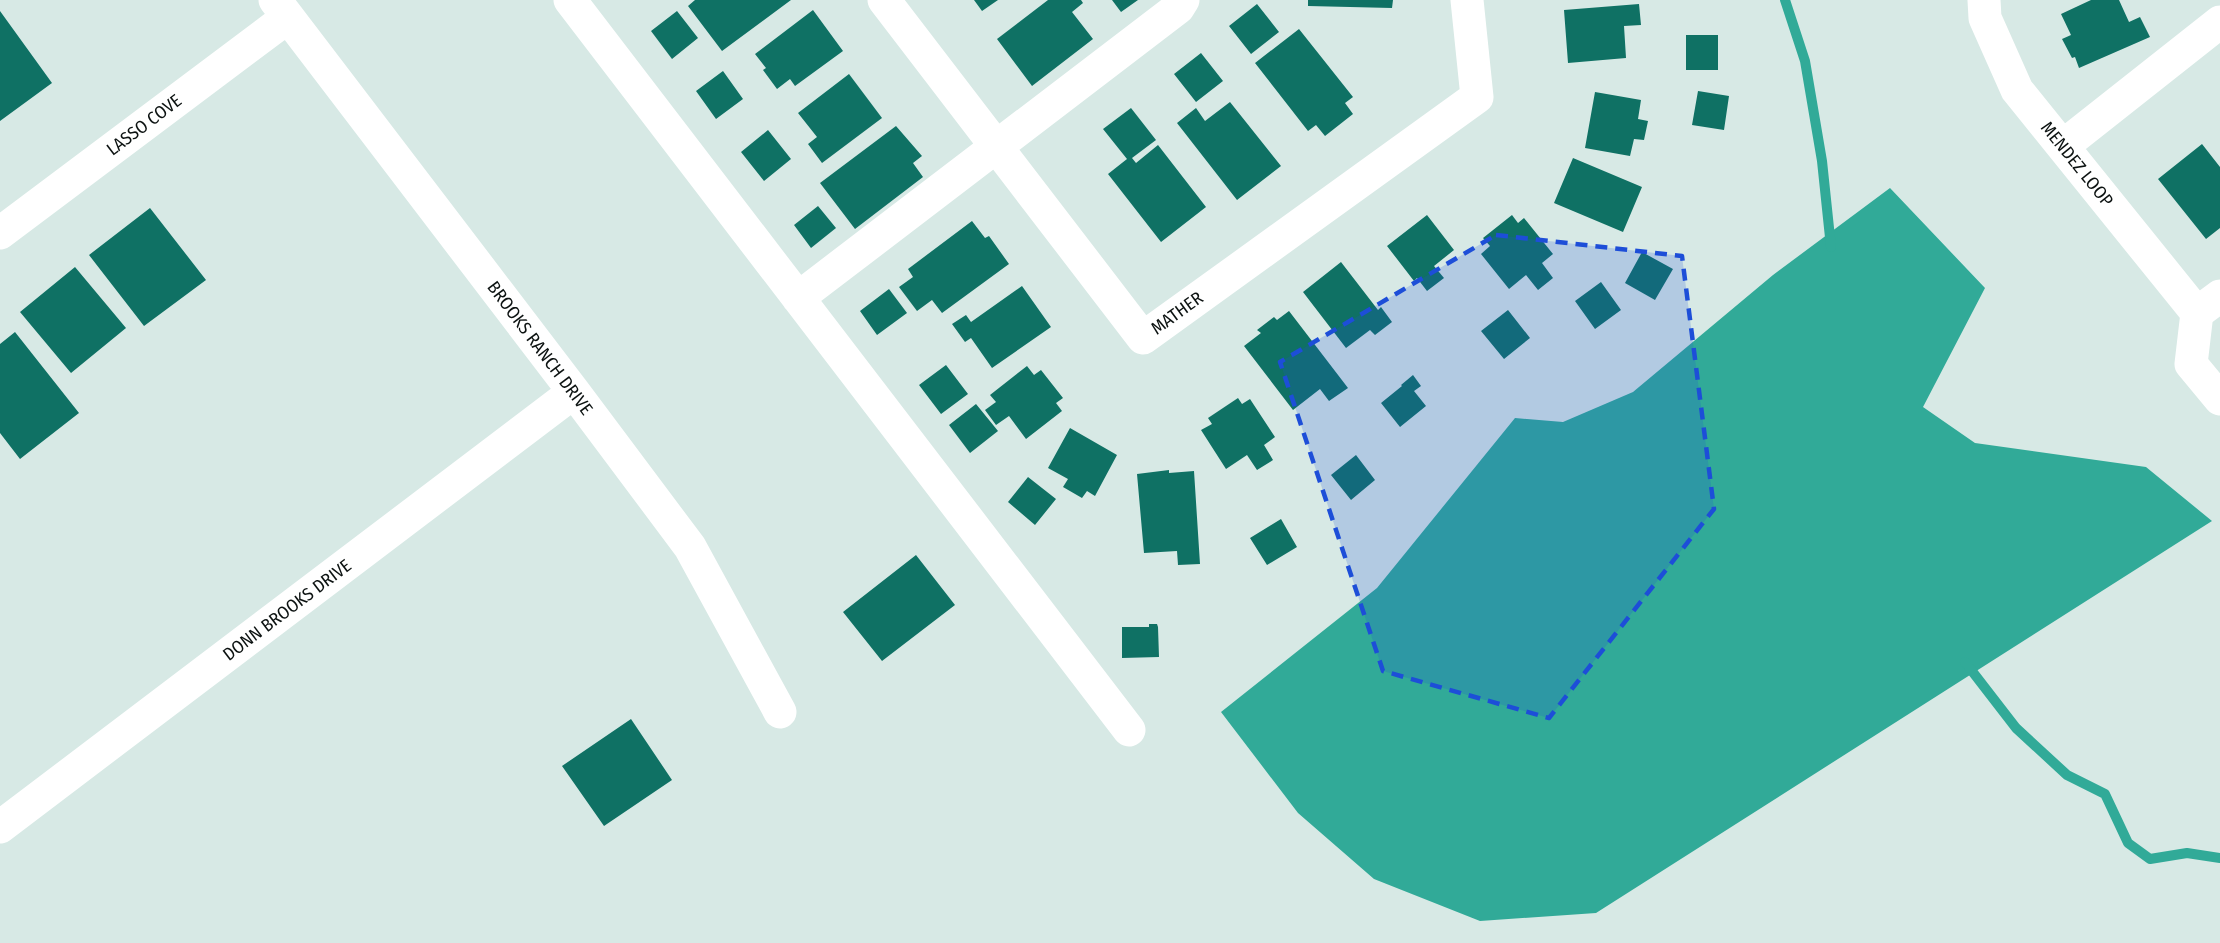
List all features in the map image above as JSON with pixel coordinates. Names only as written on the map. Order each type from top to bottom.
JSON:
[{"type":"street","points":[[570,0],[1129,730]]},
{"type":"street","name":"MATHER","points":[[884,0],[1143,338],[1477,97],[1467,0]]},
{"type":"street","name":"MENDEZ LOOP","points":[[1984,0],[1985,18],[2017,90],[2063,146],[2209,304]]},
{"type":"street","points":[[798,298],[997,146],[1178,3]]},
{"type":"street","name":"LASSO COVE","points":[[0,233],[281,8]]},
{"type":"street","name":"BROOKS RANCH DRIVE","points":[[281,8],[690,548],[780,712]]},
{"type":"street","points":[[2063,146],[2215,15]]},
{"type":"street","points":[[2209,304],[2191,364],[2220,399]]},
{"type":"street","name":"DONN BROOKS DRIVE","points":[[0,827],[574,392]]},
{"type":"highlighted area","points":[[1496,235],[1682,256],[1714,509],[1549,718],[1383,671],[1280,362]]},
{"type":"shaded area","points":[[1890,188],[1985,288],[1923,407],[1975,443],[2146,467],[2212,521],[1596,913],[1480,921],[1374,879],[1298,813],[1221,712],[1377,588],[1515,418],[1563,422],[1633,392],[1773,275]]},
{"type":"building","points":[[695,0],[791,0],[722,51],[688,6]]},
{"type":"building","points":[[974,0],[998,0],[982,11]]},
{"type":"building","points":[[1048,0],[1081,0],[1083,3],[1072,12],[1093,39],[1032,86],[997,39]]},
{"type":"building","points":[[1112,0],[1138,0],[1121,12]]},
{"type":"building","points":[[1308,0],[1393,0],[1392,8],[1308,6]]},
{"type":"building","points":[[2091,0],[2119,0],[2129,22],[2140,17],[2150,37],[2079,68],[2075,57],[2072,58],[2062,39],[2071,35],[2061,14]]},
{"type":"building","points":[[1257,4],[1279,32],[1251,54],[1229,26]]},
{"type":"building","points":[[1639,4],[1641,25],[1624,26],[1626,58],[1568,63],[1564,10]]},
{"type":"building","points":[[813,10],[843,51],[795,86],[790,79],[777,89],[763,70],[766,68],[755,54]]},
{"type":"building","points":[[0,11],[52,83],[0,121]]},
{"type":"building","points":[[677,11],[698,38],[672,59],[651,31]]},
{"type":"building","points":[[1299,29],[1353,97],[1345,103],[1353,114],[1325,136],[1316,125],[1308,131],[1255,63]]},
{"type":"building","points":[[1686,35],[1718,35],[1718,70],[1686,70]]},
{"type":"building","points":[[1201,53],[1223,81],[1196,102],[1174,74]]},
{"type":"building","points":[[723,71],[743,99],[716,119],[696,91]]},
{"type":"building","points":[[849,74],[882,118],[822,163],[808,144],[817,137],[798,113]]},
{"type":"building","points":[[1698,91],[1729,96],[1724,130],[1692,125]]},
{"type":"building","points":[[1595,92],[1641,100],[1638,119],[1648,121],[1644,140],[1634,139],[1630,156],[1585,148]]},
{"type":"building","points":[[1230,102],[1281,166],[1237,200],[1177,123],[1196,108],[1205,121]]},
{"type":"building","points":[[1131,108],[1156,140],[1132,158],[1136,163],[1158,145],[1206,207],[1161,242],[1108,174],[1127,159],[1103,129]]},
{"type":"building","points":[[896,126],[922,156],[913,163],[923,177],[855,229],[820,183]]},
{"type":"building","points":[[768,130],[791,159],[764,181],[741,152]]},
{"type":"building","points":[[2202,144],[2220,167],[2220,228],[2206,239],[2158,179]]},
{"type":"building","points":[[1573,158],[1642,187],[1623,232],[1554,203]]},
{"type":"building","points":[[818,206],[836,228],[811,248],[794,225]]},
{"type":"building","points":[[150,208],[206,280],[144,326],[89,255]]},
{"type":"building","points":[[1427,215],[1454,250],[1434,266],[1444,278],[1427,291],[1417,278],[1414,281],[1387,246]]},
{"type":"building","points":[[1512,215],[1518,223],[1524,218],[1553,254],[1542,263],[1553,278],[1538,290],[1526,275],[1509,289],[1481,254],[1490,246],[1483,238]]},
{"type":"building","points":[[972,221],[985,238],[989,236],[1009,264],[942,313],[932,300],[917,311],[899,287],[913,277],[908,269]]},
{"type":"building","points":[[1642,252],[1673,269],[1655,300],[1625,283]]},
{"type":"building","points":[[1341,262],[1378,310],[1381,307],[1392,322],[1375,335],[1370,330],[1346,348],[1303,292]]},
{"type":"building","points":[[75,267],[126,328],[71,373],[20,312]]},
{"type":"building","points":[[1601,282],[1621,310],[1595,329],[1575,301]]},
{"type":"building","points":[[1022,286],[1051,327],[992,368],[971,338],[965,342],[952,324],[966,315],[971,322]]},
{"type":"building","points":[[889,289],[907,313],[877,335],[860,311]]},
{"type":"building","points":[[1508,310],[1530,338],[1504,359],[1481,331]]},
{"type":"building","points":[[1289,311],[1348,388],[1329,401],[1320,389],[1293,410],[1244,346],[1261,333],[1257,330],[1274,317],[1277,320]]},
{"type":"building","points":[[15,332],[79,413],[20,459],[0,433],[0,344]]},
{"type":"building","points":[[946,365],[968,394],[941,414],[919,385]]},
{"type":"building","points":[[1027,366],[1034,375],[1041,370],[1063,398],[1056,403],[1062,411],[1026,439],[1009,416],[996,425],[985,410],[996,402],[990,395]]},
{"type":"building","points":[[1413,375],[1421,386],[1414,391],[1426,406],[1400,427],[1381,403]]},
{"type":"building","points":[[1238,398],[1242,404],[1250,399],[1275,437],[1264,445],[1273,460],[1257,470],[1247,455],[1226,469],[1201,430],[1212,424],[1208,418]]},
{"type":"building","points":[[976,404],[998,431],[970,453],[949,425]]},
{"type":"building","points":[[1070,428],[1117,455],[1095,496],[1087,491],[1082,498],[1063,487],[1068,479],[1048,468]]},
{"type":"building","points":[[1356,455],[1375,480],[1351,500],[1331,475]]},
{"type":"building","points":[[1169,470],[1169,473],[1194,471],[1200,564],[1178,565],[1177,551],[1144,553],[1137,474]]},
{"type":"building","points":[[1028,477],[1056,499],[1035,525],[1008,502]]},
{"type":"building","points":[[1281,519],[1297,547],[1267,565],[1250,538]]},
{"type":"building","points":[[916,555],[955,605],[882,661],[843,612]]},
{"type":"building","points":[[1149,624],[1157,624],[1158,627],[1159,657],[1122,658],[1122,627],[1149,627]]},
{"type":"building","points":[[631,719],[672,780],[604,826],[562,766]]},
{"type":"waterway","points":[[1785,0],[1805,61],[1822,161],[1831,247]]},
{"type":"waterway","points":[[1965,662],[2016,728],[2067,775],[2105,794],[2128,843],[2150,859],[2187,853],[2220,858]]}]
